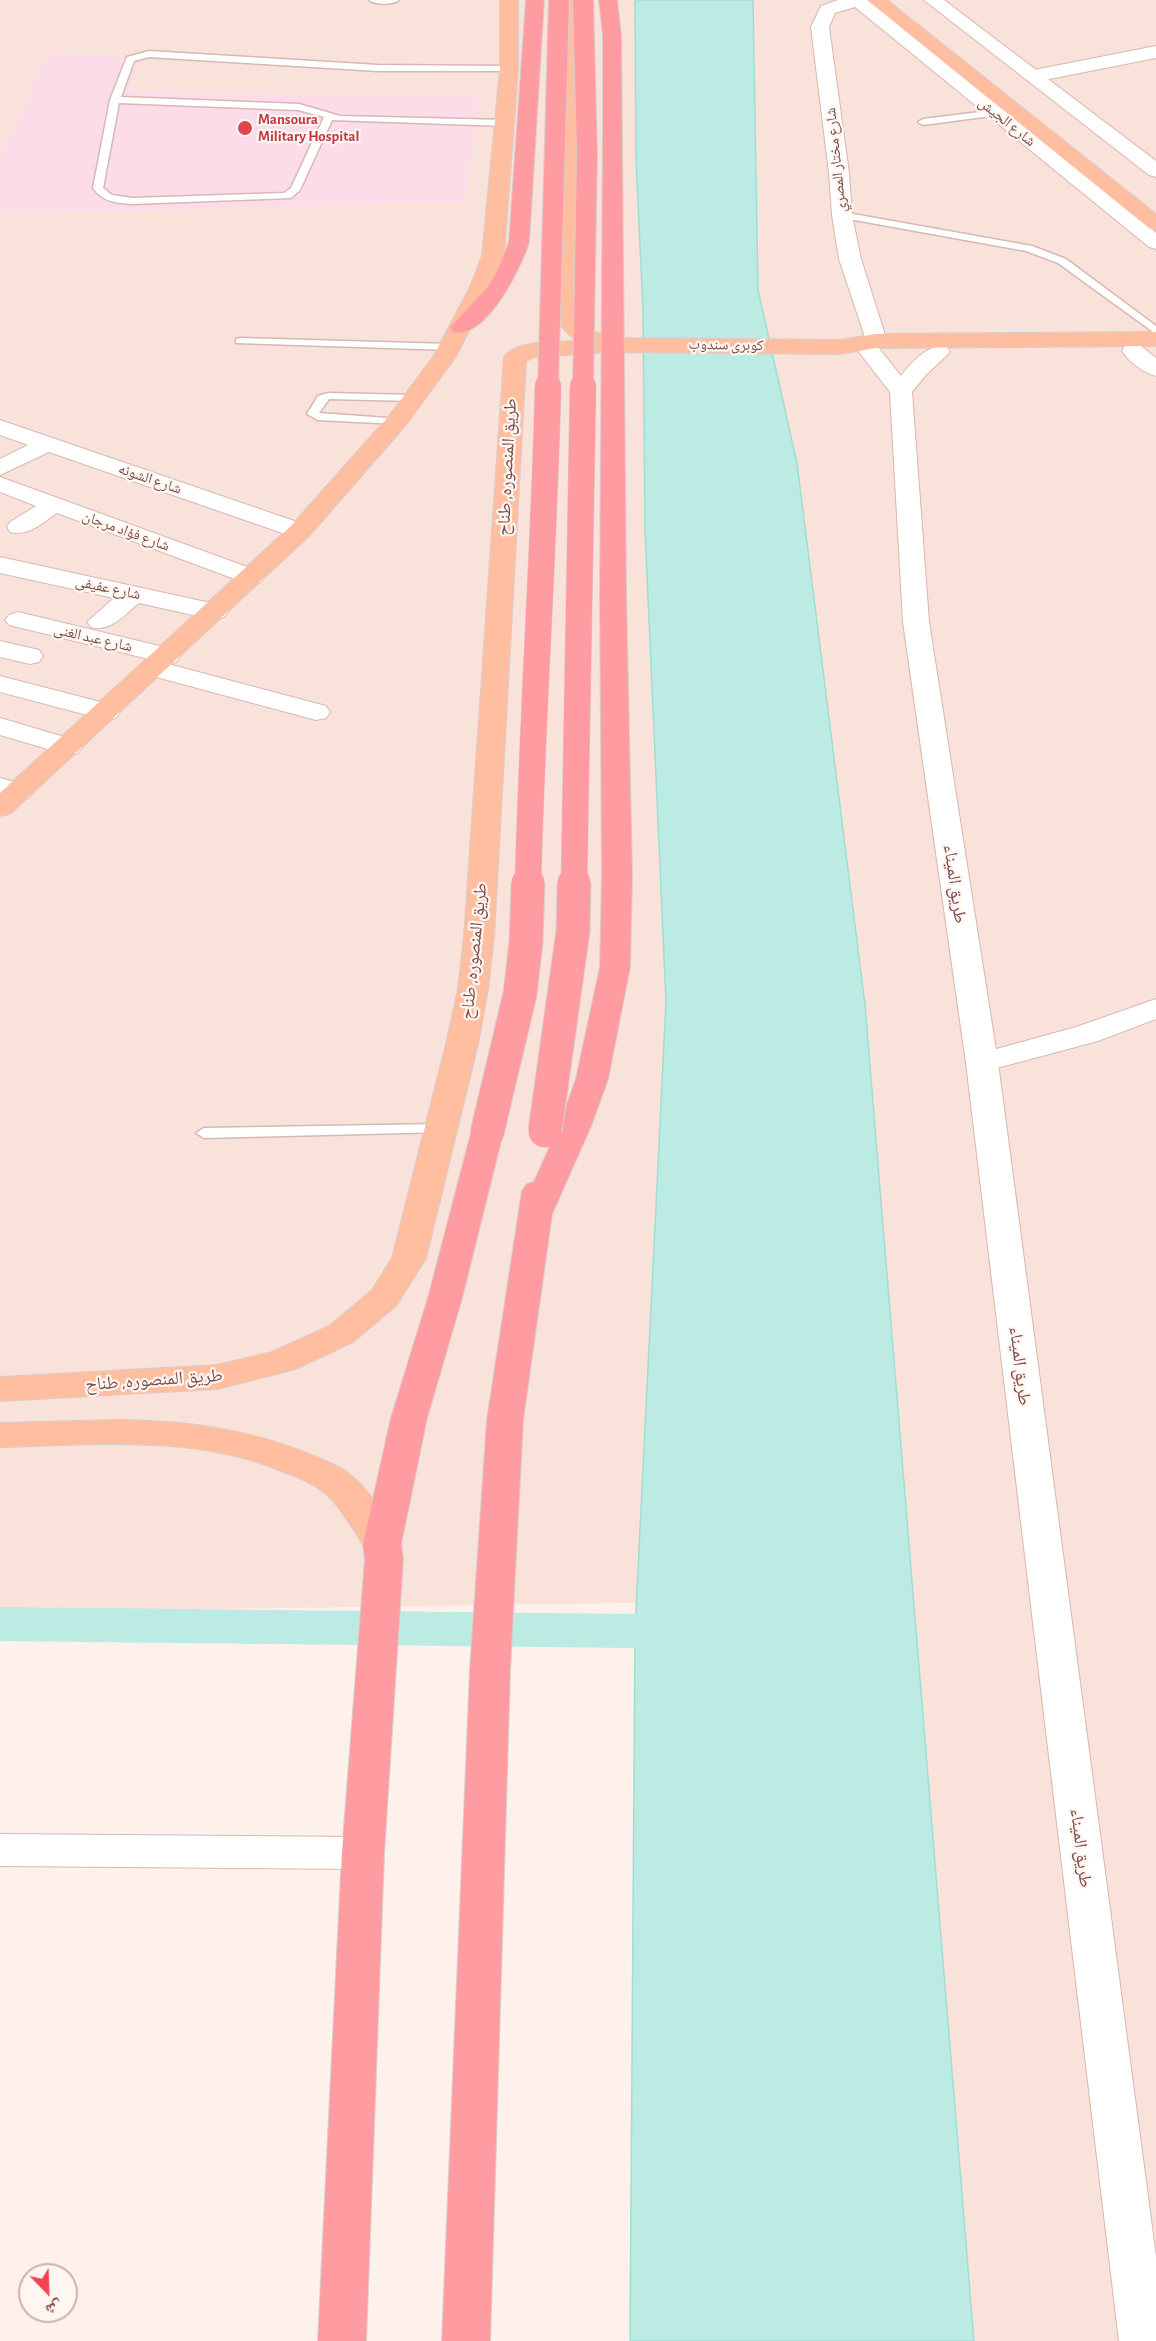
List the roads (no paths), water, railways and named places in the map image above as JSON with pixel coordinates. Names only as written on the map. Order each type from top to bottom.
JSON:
[{"type":"highway","points":[[455,337],[490,300],[516,255],[524,183],[535,0]]},
{"type":"highway","points":[[342,2341],[363,1852],[383,1551],[409,1418],[445,1298],[520,994],[526,942],[531,762],[544,535],[559,0]]},
{"type":"highway","points":[[466,2341],[489,1670],[505,1420],[537,1212],[545,1131],[573,931],[588,153],[583,0]]},
{"type":"highway","points":[[537,1212],[575,1126],[592,1079],[615,967],[625,344],[612,35],[608,0]]},
{"type":"main road","points":[[6,796],[68,747],[300,531],[397,421],[455,337],[481,287],[493,255],[509,69],[509,0]]},
{"type":"main road","points":[[568,0],[572,326],[583,336],[625,344]]},
{"type":"main road","points":[[876,0],[1156,224]]},
{"type":"main road","points":[[934,2],[1082,138]]},
{"type":"main road","points":[[1110,159],[1151,180]]},
{"type":"main road","points":[[873,347],[1156,339]]},
{"type":"main road","name":"كوبرى سندوب","points":[[625,344],[873,347]]},
{"type":"main road","name":"طريق المنصوره, طناح","points":[[0,1389],[217,1377],[283,1361],[341,1334],[384,1298],[409,1258],[474,989],[513,362],[521,353],[530,351],[625,344]]},
{"type":"main road","points":[[873,347],[939,352],[1149,358]]},
{"type":"main road","points":[[0,1435],[166,1434],[233,1441],[280,1454],[325,1476],[344,1491],[383,1551]]},
{"type":"street","name":"شارع الجيش","points":[[860,0],[1156,243]]},
{"type":"street","name":"شارع مختار المصري","points":[[860,0],[827,10],[820,27],[849,259],[873,347]]},
{"type":"street","points":[[934,2],[1034,76],[1151,180]]},
{"type":"street","points":[[1034,76],[1156,52]]},
{"type":"street","points":[[873,347],[901,391],[917,371],[939,352]]},
{"type":"street","name":"طريق الميناء","points":[[901,391],[916,622],[982,1063],[1143,2341]]},
{"type":"street","name":"شارع الشونه","points":[[0,427],[300,531]]},
{"type":"street","points":[[0,468],[47,444]]},
{"type":"street","name":"شارع فؤاد مرجان","points":[[0,484],[252,578]]},
{"type":"street","points":[[19,527],[55,504]]},
{"type":"street","name":"شارع عفيفى","points":[[0,565],[215,612]]},
{"type":"street","points":[[100,622],[134,594]]},
{"type":"street","name":"شارع عبد الغنى","points":[[18,620],[161,662],[316,712]]},
{"type":"street","points":[[0,649],[30,656]]},
{"type":"street","points":[[0,684],[106,712]]},
{"type":"street","points":[[0,726],[68,747]]},
{"type":"street","points":[[982,1063],[1087,1034],[1156,1008]]},
{"type":"street","points":[[0,1850],[363,1852]]},
{"type":"lane","points":[[373,0],[395,0]]},
{"type":"lane","points":[[328,118],[293,194],[276,197],[132,201],[114,200],[102,195],[98,188],[115,100],[130,59],[149,54],[355,68],[509,69]]},
{"type":"lane","points":[[115,100],[299,107],[317,111],[328,118],[505,123]]},
{"type":"lane","points":[[923,122],[996,113]]},
{"type":"lane","points":[[842,215],[1028,248],[1062,261],[1156,332]]},
{"type":"lane","points":[[240,341],[455,337]]},
{"type":"lane","points":[[397,421],[318,417],[313,414],[322,398],[328,396],[414,398]]},
{"type":"lane","points":[[204,1133],[440,1129]]},
{"type":"water","points":[[635,0],[753,0],[758,290],[797,463],[865,1005],[974,2341],[630,2341],[635,1631],[666,1002],[645,530],[643,310],[636,159]]},
{"type":"waterway","points":[[0,1624],[635,1631]]},
{"type":"place","name":"Mansoura Military Hospital","points":[[245,128]]}]
